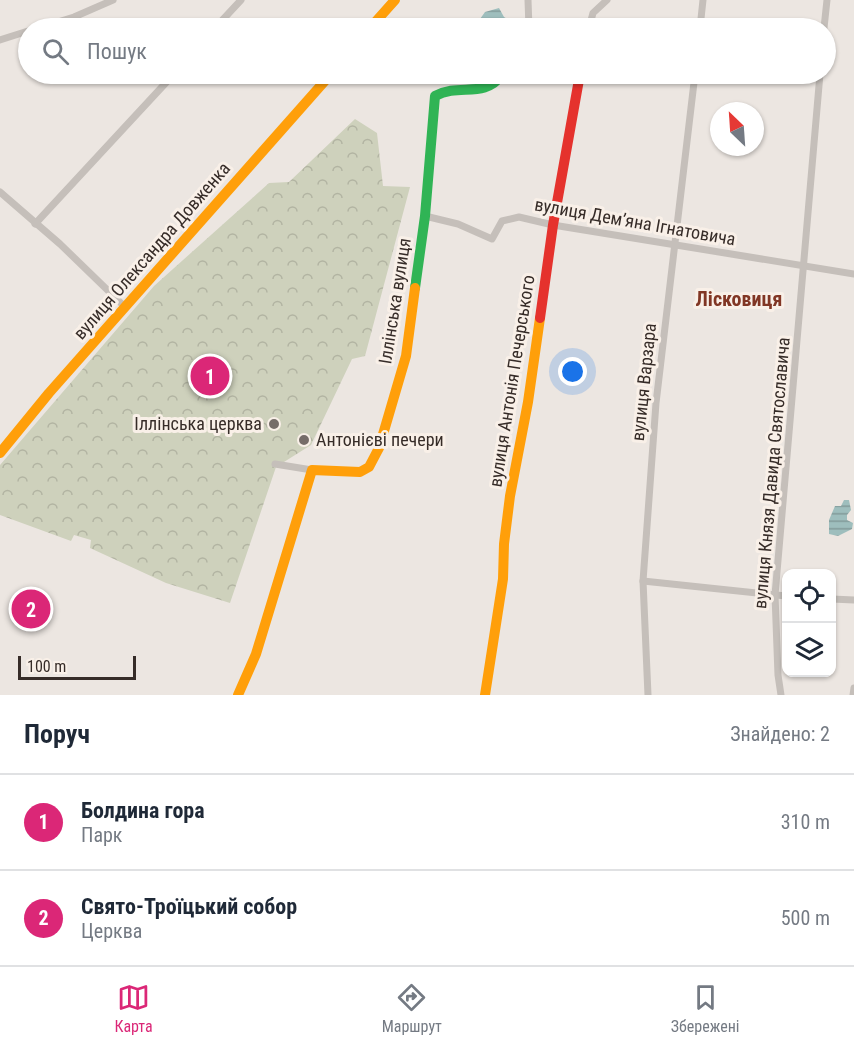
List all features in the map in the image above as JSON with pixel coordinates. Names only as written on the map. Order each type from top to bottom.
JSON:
[{"type":"street","points":[[74,18],[113,0]]},
{"type":"street","points":[[225,18],[242,0]]},
{"type":"street","points":[[379,18],[396,0]]},
{"type":"street","points":[[528,0],[529,18]]},
{"type":"street","points":[[592,18],[593,13],[607,0]]},
{"type":"street","points":[[701,18],[703,0]]},
{"type":"street","points":[[825,18],[827,0]]},
{"type":"street","points":[[0,40],[18,35]]},
{"type":"street","points":[[35,224],[165,84]]},
{"type":"street","name":"вулиця Олександра Довженка","points":[[0,453],[49,393],[322,84]]},
{"type":"street","name":"Іллінська вулиця","points":[[312,470],[360,472],[369,467],[379,448],[406,356],[425,216],[435,96],[443,90],[486,87],[495,84]]},
{"type":"street","name":"вулиця Антонія Печерського","points":[[485,695],[503,579],[504,544],[510,496],[528,402],[553,225],[578,84]]},
{"type":"street","name":"вулиця Варзара","points":[[648,695],[643,581],[656,403],[693,84]]},
{"type":"street","name":"вулиця Князя Давида Святославича","points":[[782,695],[778,675],[775,595],[819,84]]},
{"type":"street","points":[[0,192],[60,244],[125,308]]},
{"type":"street","name":"вулиця Демʼяна Ігнатовича","points":[[425,216],[458,224],[492,239],[502,221],[519,217],[553,225],[854,274]]},
{"type":"street","points":[[238,695],[256,654],[312,470],[275,465]]},
{"type":"street","points":[[643,581],[782,596]]},
{"type":"street","points":[[836,599],[854,600]]},
{"type":"street","points":[[853,695],[854,688]]},
{"type":"green space","points":[[355,119],[377,133],[383,186],[410,187],[365,356],[352,359],[311,445],[276,467],[230,603],[166,583],[90,548],[91,540],[74,535],[71,541],[0,515],[0,465],[154,286],[269,183],[289,182]]},
{"type":"water","points":[[499,8],[506,18],[481,18],[485,12]]},
{"type":"water","points":[[844,500],[849,500],[851,510],[847,515],[847,520],[853,523],[852,529],[838,536],[829,534],[829,520],[835,506],[841,506]]},
{"type":"traffic: fast","points":[[415,288],[425,216],[435,96],[454,90],[479,89],[491,84]]},
{"type":"traffic: slow","points":[[379,18],[395,0]]},
{"type":"traffic: slow","points":[[0,453],[49,393],[322,84]]},
{"type":"traffic: slow","points":[[238,695],[256,654],[312,470],[360,472],[369,467],[379,448],[406,356],[415,288]]},
{"type":"traffic: slow","points":[[485,695],[503,579],[504,544],[510,496],[528,402],[540,318]]},
{"type":"traffic: jam","points":[[540,318],[553,225],[578,84]]},
{"type":"place","name":"Болдина гора","points":[[210,376]]},
{"type":"place","name":"Іллінська церква","points":[[274,424]]},
{"type":"place","name":"Антонієві печери","points":[[304,440]]},
{"type":"place","name":"Свято-Троїцький собор","points":[[31,609]]},
{"type":"district","name":"Лісковиця","points":[[739,299]]}]
